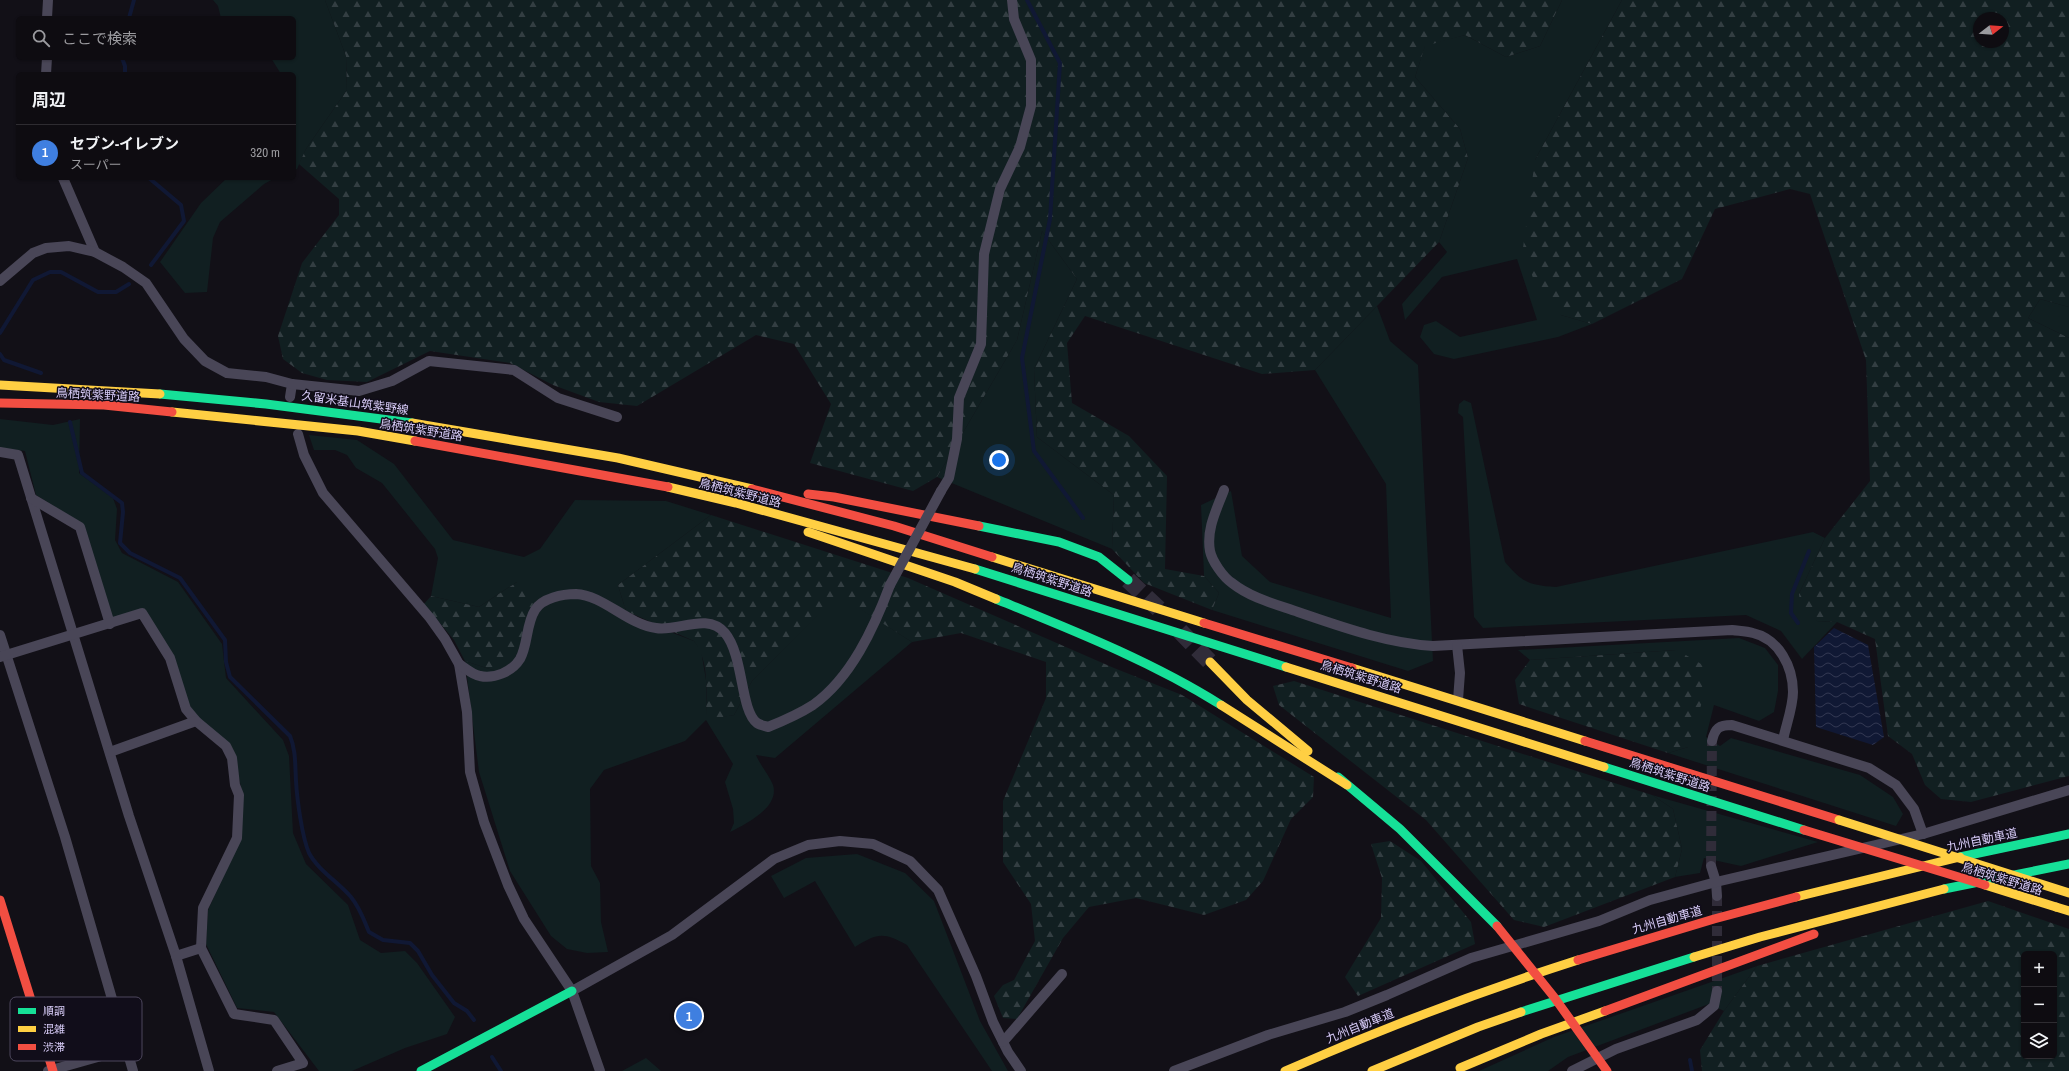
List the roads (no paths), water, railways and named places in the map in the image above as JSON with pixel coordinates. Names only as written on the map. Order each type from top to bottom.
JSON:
[{"type":"main road","name":"久留米基山筑紫野線","points":[[0,385],[102,389],[241,401],[351,413],[477,432],[703,477]]},
{"type":"main road","name":"鳥栖筑紫野道路","points":[[0,402],[104,405],[358,431],[662,486],[736,504],[847,532],[992,574],[1804,830],[2069,911]]},
{"type":"main road","name":"鳥栖筑紫野道路","points":[[703,477],[894,526],[1458,700],[1608,749],[2069,893]]},
{"type":"main road","points":[[746,487],[834,497],[942,520],[1025,534],[1059,542],[1099,557],[1128,580]]},
{"type":"main road","points":[[736,504],[830,540],[955,582],[1073,630],[1149,666],[1211,699],[1347,785]]},
{"type":"main road","points":[[1210,662],[1247,700],[1400,829],[1497,926],[1543,981],[1586,1039],[1606,1071]]},
{"type":"main road","name":"九州自動車道","points":[[1281,1070],[1314,1058],[1389,1026],[1469,996],[1657,935],[1891,872],[2069,834]]},
{"type":"main road","points":[[1372,1071],[1478,1027],[1582,992],[1760,937],[1936,891],[2069,864]]},
{"type":"main road","points":[[1460,1068],[1541,1034],[1936,891]]},
{"type":"main road","points":[[0,900],[29,997]]},
{"type":"main road","points":[[421,1071],[572,991]]},
{"type":"street","points":[[47,16],[48,0]]},
{"type":"street","points":[[459,664],[479,676],[493,677],[508,671],[520,659],[535,610],[547,599],[575,594],[586,596],[639,625],[658,629],[703,623],[714,624],[724,632],[730,641],[740,669],[745,703],[750,714],[757,723],[768,727],[787,719],[813,704],[845,674],[859,655],[882,607],[890,585],[949,478],[956,438],[959,398],[981,344],[984,254],[1000,189],[1020,147],[1031,106],[1031,60],[1014,18],[1012,0]]},
{"type":"street","points":[[46,72],[47,60]]},
{"type":"street","points":[[64,180],[95,252]]},
{"type":"street","points":[[0,281],[33,253],[46,248],[69,246],[95,252],[124,268],[146,283],[184,339],[205,360],[227,373],[266,377],[292,384],[359,391],[392,380],[429,361],[514,370],[558,398],[617,417]]},
{"type":"street","points":[[290,397],[292,384]]},
{"type":"street","points":[[298,434],[304,455],[323,493],[430,618],[445,639],[459,664],[467,712],[470,772],[484,822],[508,885],[524,919],[572,991],[600,1071]]},
{"type":"street","points":[[0,452],[18,455],[110,752],[176,956],[209,1071]]},
{"type":"street","points":[[1224,490],[1209,530],[1210,551],[1217,566],[1230,582],[1254,597],[1358,632],[1412,644],[1433,646],[1732,630],[1754,633],[1771,642],[1775,646],[1783,655],[1792,675],[1794,693],[1783,740]]},
{"type":"street","points":[[32,498],[80,527],[110,624]]},
{"type":"street","points":[[3,657],[74,636],[142,613],[170,658],[186,709],[196,721],[226,746],[232,758],[235,785],[239,795],[237,838],[203,908],[201,948],[234,1014],[274,1020],[302,1063],[277,1071]]},
{"type":"street","points":[[0,635],[3,657],[65,837],[111,997]]},
{"type":"street","points":[[1457,645],[1460,673],[1458,700]]},
{"type":"street","points":[[110,752],[196,721]]},
{"type":"street","points":[[1712,741],[1715,730],[1721,725],[1732,725],[1869,768],[1896,785],[1914,809],[1923,834]]},
{"type":"street","points":[[1174,1071],[1268,1035],[1359,1006],[1471,958],[1599,921],[1650,900],[1716,882],[1923,834],[2069,790]]},
{"type":"street","points":[[572,991],[672,935],[774,859],[808,845],[840,841],[873,844],[910,861],[938,890],[976,976],[993,1022],[1003,1042],[1021,1071]]},
{"type":"street","points":[[1711,866],[1716,882],[1717,896]]},
{"type":"street","points":[[176,956],[201,948]]},
{"type":"street","points":[[1003,1042],[1062,974]]},
{"type":"street","points":[[1572,1071],[1616,1048],[1697,1020],[1714,1006],[1717,992]]},
{"type":"street","points":[[51,1070],[83,1061]]},
{"type":"street","points":[[130,1061],[133,1071]]},
{"type":"water","points":[[1834,628],[1868,645],[1884,737],[1873,745],[1816,727],[1814,647]]},
{"type":"waterway","points":[[130,16],[134,0]]},
{"type":"waterway","points":[[1027,0],[1060,63],[1050,219],[1022,358],[1034,451],[1083,518]]},
{"type":"waterway","points":[[123,60],[125,72]]},
{"type":"waterway","points":[[151,180],[181,205],[184,221],[151,265]]},
{"type":"waterway","points":[[0,333],[33,280],[50,272],[61,272],[98,292],[116,292],[129,284]]},
{"type":"waterway","points":[[0,354],[4,360],[41,373]]},
{"type":"waterway","points":[[70,422],[82,473],[122,503],[123,512],[120,543],[130,553],[180,578],[225,640],[226,662],[230,677],[290,736],[294,752],[297,798],[302,828],[306,846],[313,859],[351,897],[369,932],[383,940],[410,943],[418,951],[432,975],[454,1003],[467,1011],[474,1020]]},
{"type":"waterway","points":[[1798,623],[1791,613],[1792,594],[1809,551]]},
{"type":"waterway","points":[[492,1057],[501,1071]]},
{"type":"waterway","points":[[1690,1060],[1692,1071]]},
{"type":"tunnel","points":[[1128,580],[1160,610]]},
{"type":"tunnel","points":[[1180,631],[1210,662]]},
{"type":"tunnel","points":[[1711,866],[1712,741]]},
{"type":"tunnel","points":[[1717,896],[1717,991]]},
{"type":"place","name":"セブン-イレブン","points":[[689,1016]]}]
